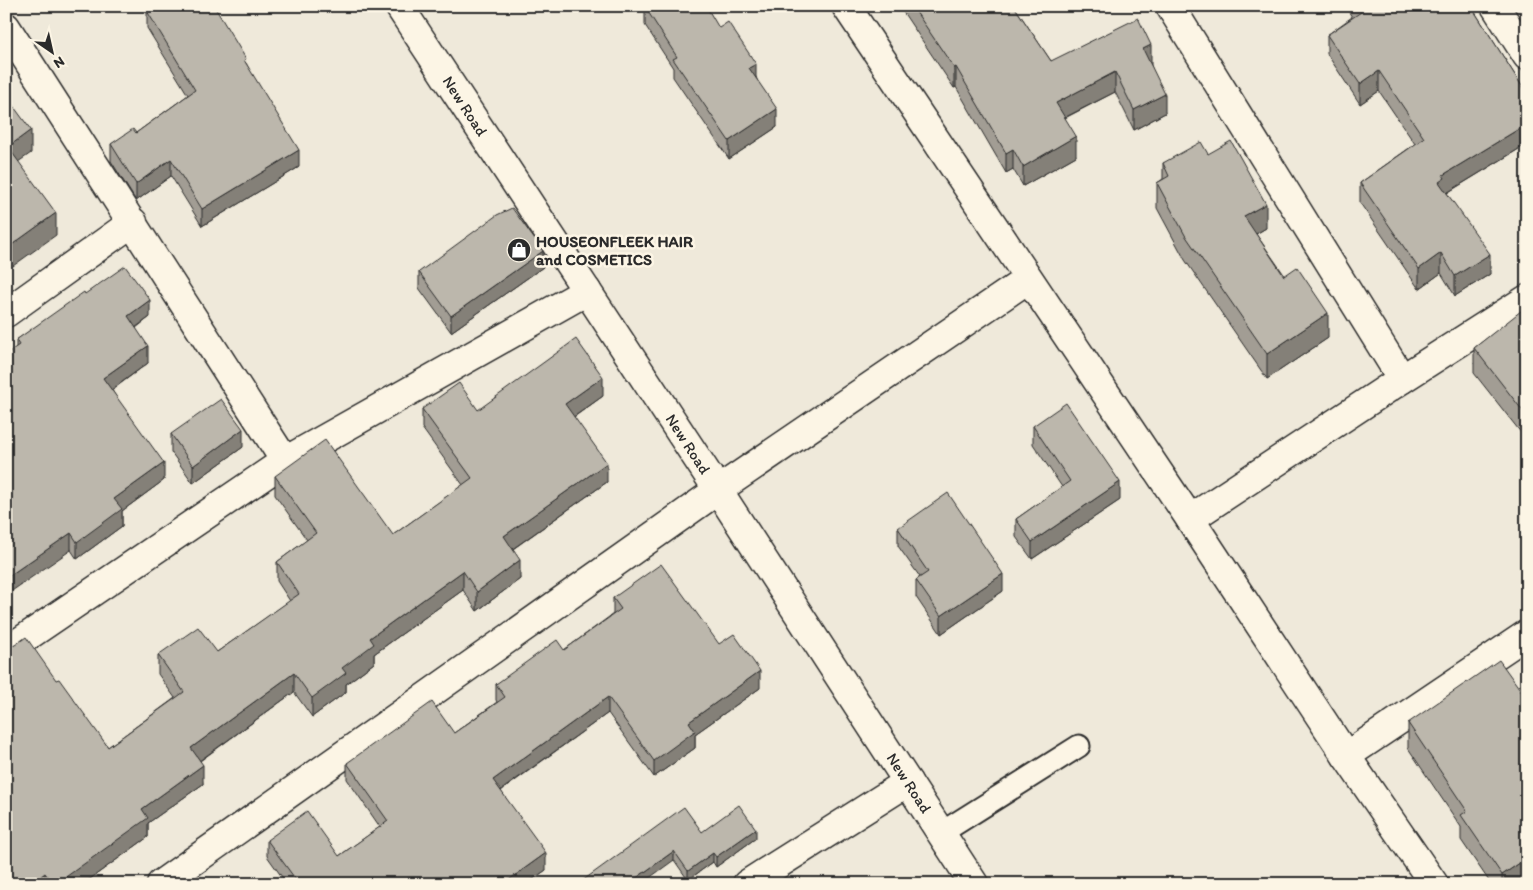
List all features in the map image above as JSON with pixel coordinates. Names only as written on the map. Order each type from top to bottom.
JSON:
[{"type":"street","name":"New Road","points":[[399,6],[718,490],[974,884]]},
{"type":"street","points":[[846,6],[1346,756],[1434,884]]},
{"type":"street","points":[[1170,6],[1402,379]]},
{"type":"street","points":[[1496,6],[1527,56]]},
{"type":"street","points":[[6,27],[285,461]]},
{"type":"street","points":[[6,313],[133,222]]},
{"type":"street","points":[[160,884],[718,490],[1028,279]]},
{"type":"street","points":[[6,650],[285,461],[586,291]]},
{"type":"street","points":[[1190,520],[1402,379],[1527,300]]},
{"type":"street","points":[[1346,756],[1527,634]]},
{"type":"street","points":[[747,884],[908,782]]},
{"type":"lane","points":[[941,833],[1079,746]]},
{"type":"building","points":[[154,6],[214,6],[246,59],[244,60],[299,150],[202,209],[171,159],[136,184],[111,144],[133,129],[136,133],[195,90],[147,11]]},
{"type":"building","points":[[706,6],[719,28],[728,22],[756,64],[749,68],[777,109],[729,141],[673,59],[677,57],[645,7]]},
{"type":"building","points":[[912,6],[1014,6],[1051,61],[1138,18],[1151,45],[1143,49],[1165,94],[1134,110],[1115,72],[1056,103],[1076,136],[1023,167],[1013,149],[1006,153],[956,67],[954,68]]},
{"type":"building","points":[[1357,6],[1471,6],[1527,94],[1527,124],[1443,175],[1445,178],[1439,182],[1490,254],[1455,276],[1441,253],[1419,269],[1360,183],[1424,138],[1379,71],[1360,84],[1327,35],[1361,12]]},
{"type":"building","points":[[6,96],[31,130],[8,147],[56,213],[6,249]]},
{"type":"building","points":[[1231,141],[1266,204],[1244,216],[1284,276],[1297,267],[1328,313],[1267,354],[1185,235],[1157,183],[1169,176],[1163,163],[1201,142],[1208,154]]},
{"type":"building","points":[[512,208],[543,251],[451,316],[419,272],[497,215]]},
{"type":"building","points":[[125,266],[150,300],[128,316],[148,346],[103,378],[164,463],[114,499],[122,509],[77,542],[71,533],[6,578],[6,354],[19,345],[16,340],[84,292],[85,294]]},
{"type":"building","points":[[1527,308],[1526,415],[1474,348]]},
{"type":"building","points":[[576,339],[603,377],[565,404],[607,463],[504,536],[520,560],[477,592],[463,571],[370,638],[374,644],[342,668],[346,673],[312,698],[294,673],[191,748],[203,765],[142,809],[148,818],[56,884],[53,884],[45,873],[31,884],[6,884],[6,648],[15,645],[26,637],[56,680],[59,679],[108,747],[184,692],[158,655],[198,627],[217,652],[299,594],[277,562],[316,533],[275,476],[325,440],[393,535],[472,478],[422,409],[459,383],[478,410]]},
{"type":"building","points":[[221,399],[243,429],[193,466],[171,434]]},
{"type":"building","points":[[1066,403],[1120,482],[1032,542],[1016,519],[1070,481],[1033,426]]},
{"type":"building","points":[[948,493],[1003,574],[941,616],[916,580],[928,572],[898,528]]},
{"type":"building","points":[[661,564],[719,644],[734,634],[760,671],[689,722],[695,731],[654,761],[608,697],[493,780],[546,853],[503,884],[299,884],[267,840],[307,811],[339,856],[388,821],[347,763],[432,702],[454,733],[505,697],[496,684],[557,640],[564,650],[621,609],[613,598]]},
{"type":"building","points":[[1499,660],[1527,699],[1527,858],[1502,875],[1461,815],[1467,811],[1408,723]]},
{"type":"building","points":[[739,805],[756,829],[716,857],[713,853],[688,871],[674,851],[628,884],[578,884],[684,807],[702,832]]},
{"type":"place","name":"HOUSEONFLEEK HAIR and COSMETICS","points":[[519,250]]}]
